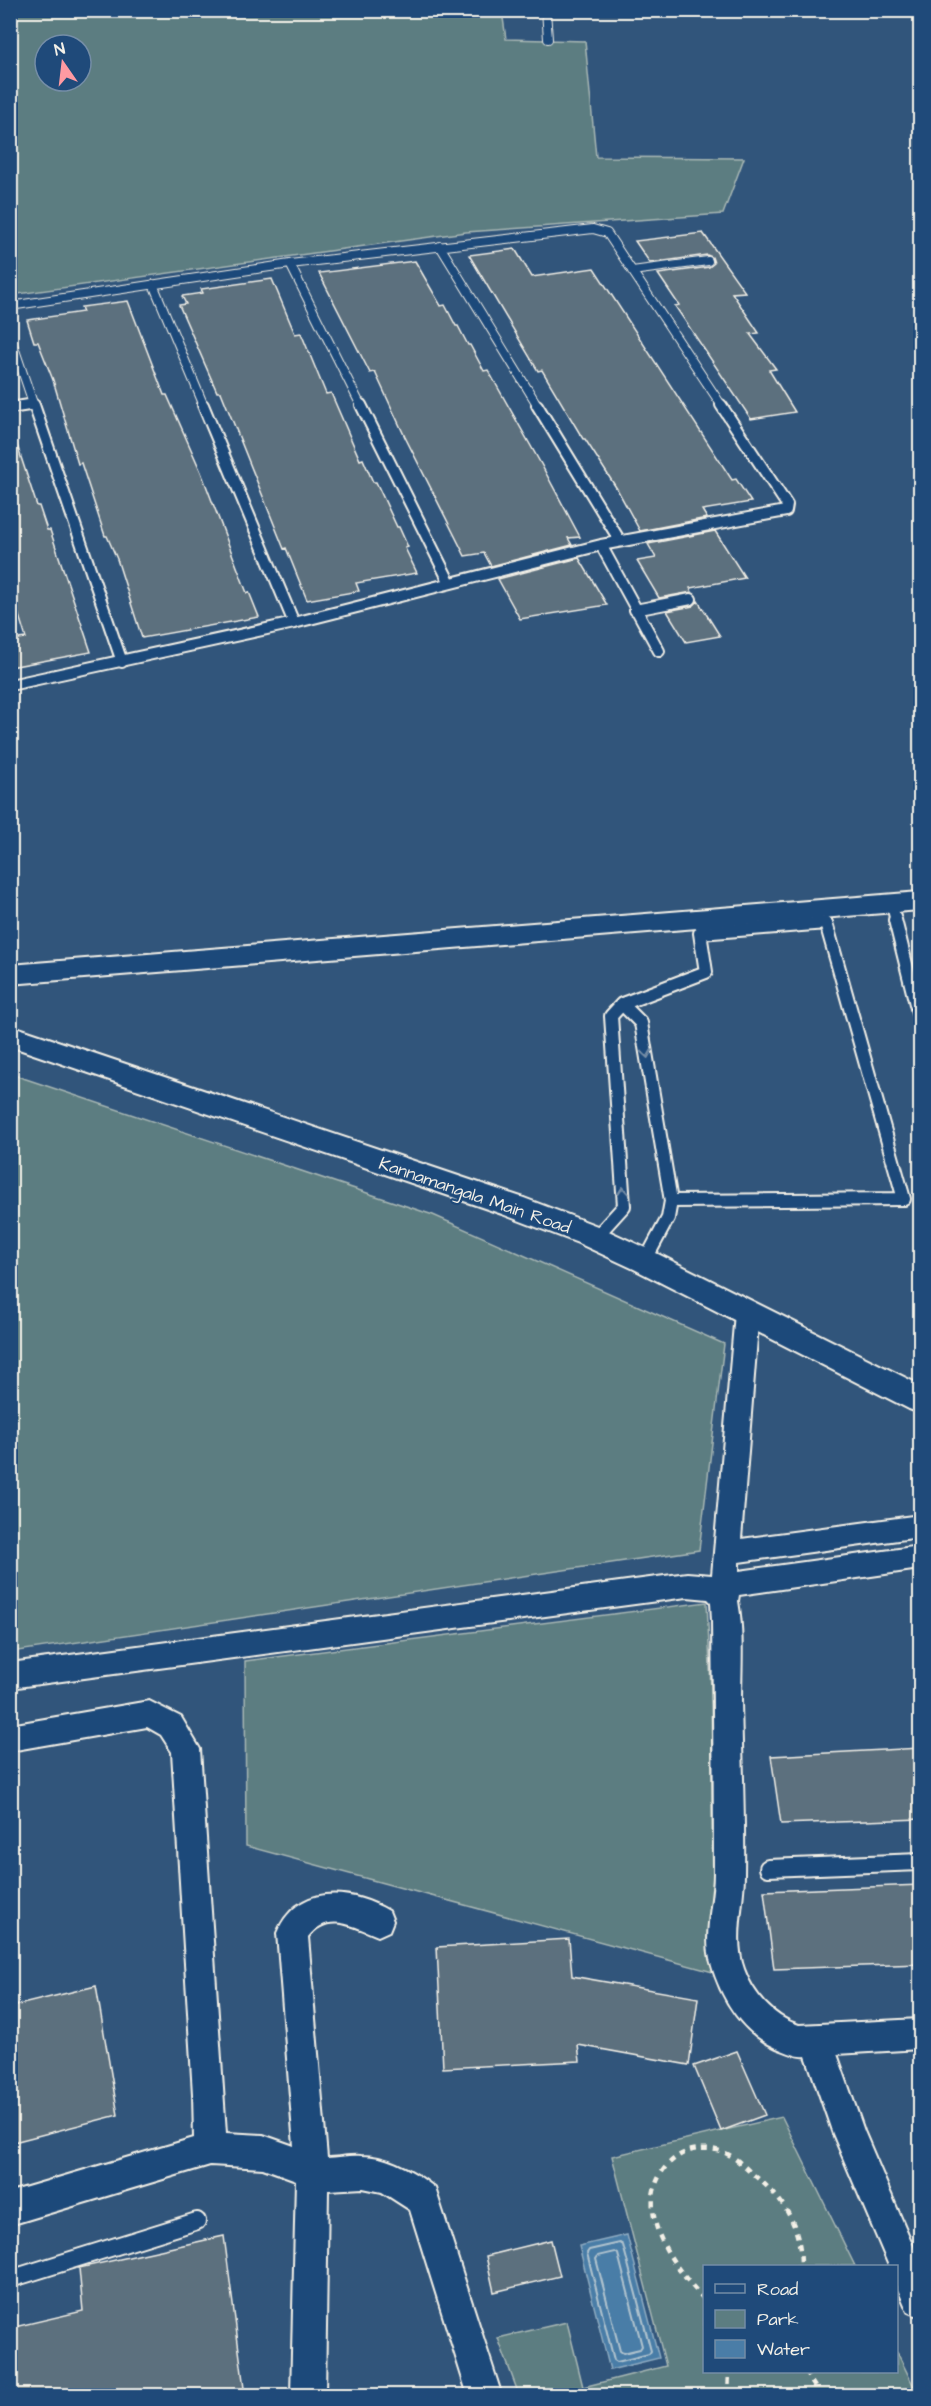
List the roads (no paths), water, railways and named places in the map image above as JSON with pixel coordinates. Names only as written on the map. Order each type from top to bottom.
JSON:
[{"type":"street","points":[[10,975],[921,901]]},
{"type":"street","name":"Kannamangala Main Road","points":[[10,1035],[513,1206],[595,1238],[921,1400]]},
{"type":"street","points":[[747,1314],[726,1552],[729,1876],[724,1936],[725,1956],[730,1975],[747,2005],[762,2023],[779,2034],[799,2041],[921,2034]]},
{"type":"street","points":[[726,1552],[921,1526]]},
{"type":"street","points":[[10,1676],[687,1585],[705,1584],[725,1592],[921,1558]]},
{"type":"street","points":[[10,1738],[149,1714],[171,1726],[186,1749],[209,2094],[210,2149]]},
{"type":"street","points":[[308,2396],[312,2171],[292,1934],[306,1916],[334,1907],[360,1910],[378,1921]]},
{"type":"street","points":[[816,2040],[849,2134],[921,2300]]},
{"type":"street","points":[[10,2209],[210,2149],[268,2152],[312,2171],[332,2175],[372,2172],[391,2177],[409,2187],[423,2200],[485,2396]]},
{"type":"lane","points":[[546,10],[548,39]]},
{"type":"lane","points":[[10,306],[290,264],[593,229],[607,233],[787,505],[786,511],[778,513],[601,545],[294,623],[10,685]]},
{"type":"lane","points":[[440,246],[620,541]]},
{"type":"lane","points":[[632,271],[708,261]]},
{"type":"lane","points":[[290,264],[450,583]]},
{"type":"lane","points":[[153,284],[294,623]]},
{"type":"lane","points":[[10,335],[122,662]]},
{"type":"lane","points":[[10,408],[34,404]]},
{"type":"lane","points":[[601,545],[659,651]]},
{"type":"lane","points":[[635,610],[691,599]]},
{"type":"lane","points":[[891,902],[921,1020]]},
{"type":"lane","points":[[595,1238],[624,1206],[611,1016],[622,1004],[706,972],[700,933],[826,923],[904,1199],[671,1201]]},
{"type":"lane","points":[[622,1004],[641,1023],[671,1201],[668,1218],[645,1261]]},
{"type":"lane","points":[[768,1868],[921,1862]]},
{"type":"lane","points":[[10,2279],[197,2221]]},
{"type":"water","points":[[627,2235],[659,2358],[610,2370],[579,2246]]}]
